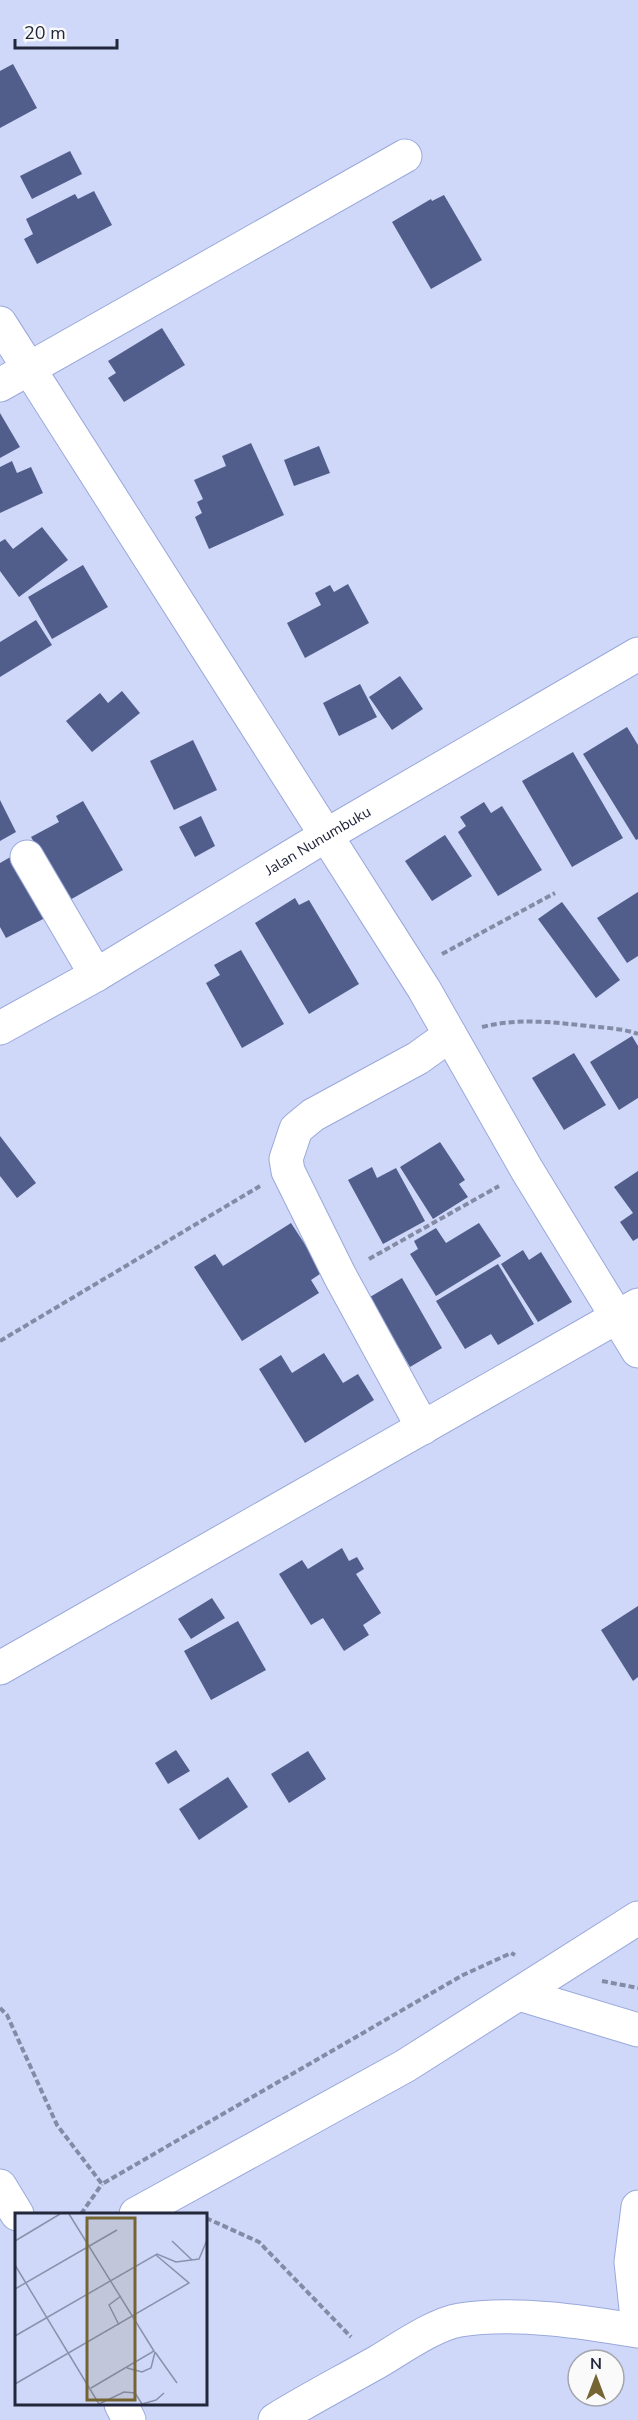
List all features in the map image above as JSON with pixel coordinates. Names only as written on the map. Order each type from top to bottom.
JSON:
[{"type":"street","points":[[14,377],[405,156]]},
{"type":"street","points":[[0,323],[14,377],[325,836],[412,970],[527,1170],[628,1311],[638,1351]]},
{"type":"street","name":"Jalan Nunumbuku","points":[[0,1029],[96,975],[325,836],[638,654]]},
{"type":"street","points":[[27,856],[96,975]]},
{"type":"street","points":[[423,1428],[340,1276],[288,1171],[286,1159],[296,1129],[313,1115],[418,1058],[450,1035]]},
{"type":"street","points":[[0,1668],[628,1311]]},
{"type":"street","points":[[138,2213],[405,2066],[638,1918]]},
{"type":"street","points":[[519,1994],[636,2033]]},
{"type":"street","points":[[0,2186],[16,2213]]},
{"type":"street","points":[[276,2420],[421,2336],[459,2320],[540,2319],[587,2322],[638,2330],[631,2262],[638,2207]]},
{"type":"street","points":[[122,2405],[129,2420]]},
{"type":"path","points":[[412,970],[555,893]]},
{"type":"path","points":[[450,1035],[503,1022],[540,1020],[638,1034]]},
{"type":"path","points":[[340,1276],[527,1170]]},
{"type":"path","points":[[0,1341],[288,1171]]},
{"type":"path","points":[[82,2213],[102,2184],[463,1975],[511,1953],[555,1971],[638,1989]]},
{"type":"path","points":[[0,2008],[7,2015],[57,2125],[102,2184]]},
{"type":"path","points":[[207,2218],[258,2242],[363,2350],[388,2355]]},
{"type":"building","points":[[13,64],[37,108],[0,128],[0,71]]},
{"type":"building","points":[[70,151],[82,174],[32,199],[20,176]]},
{"type":"building","points":[[94,191],[112,225],[37,264],[24,239],[33,234],[26,219],[75,194],[78,199]]},
{"type":"building","points":[[444,195],[482,260],[431,289],[392,222],[431,199],[432,201]]},
{"type":"building","points":[[162,328],[185,365],[124,402],[108,378],[116,373],[108,361]]},
{"type":"building","points":[[0,413],[20,447],[0,458]]},
{"type":"building","points":[[251,443],[284,515],[209,549],[195,517],[202,513],[197,502],[203,499],[194,480],[226,466],[222,456]]},
{"type":"building","points":[[319,446],[330,473],[294,486],[284,460]]},
{"type":"building","points":[[12,461],[17,473],[31,467],[43,493],[0,513],[0,467]]},
{"type":"building","points":[[42,527],[68,560],[19,597],[0,571],[0,542],[5,539],[13,549]]},
{"type":"building","points":[[83,565],[108,607],[52,639],[28,597]]},
{"type":"building","points":[[348,584],[369,623],[305,658],[287,623],[321,605],[315,593],[330,585],[334,592]]},
{"type":"building","points":[[36,620],[52,645],[0,677],[0,642]]},
{"type":"building","points":[[400,676],[423,709],[392,730],[369,697]]},
{"type":"building","points":[[360,684],[377,717],[339,736],[323,703]]},
{"type":"building","points":[[122,691],[140,713],[92,752],[66,721],[100,693],[108,703]]},
{"type":"building","points":[[627,727],[638,745],[638,839],[636,840],[583,754]]},
{"type":"building","points":[[193,740],[217,790],[174,810],[150,761]]},
{"type":"building","points":[[573,752],[623,838],[572,867],[522,781]]},
{"type":"building","points":[[0,800],[16,832],[0,841]]},
{"type":"building","points":[[83,801],[123,870],[68,901],[31,837],[59,822],[56,816]]},
{"type":"building","points":[[484,802],[491,813],[502,806],[542,870],[498,896],[458,832],[466,826],[460,817]]},
{"type":"building","points":[[201,816],[215,846],[195,857],[179,827]]},
{"type":"building","points":[[445,835],[472,876],[432,901],[405,861]]},
{"type":"building","points":[[14,855],[47,917],[6,938],[0,927],[0,863]]},
{"type":"building","points":[[638,892],[638,956],[627,963],[597,918]]},
{"type":"building","points":[[295,898],[299,905],[309,900],[359,984],[309,1014],[255,923]]},
{"type":"building","points":[[562,902],[620,980],[596,998],[538,919]]},
{"type":"building","points":[[241,950],[284,1024],[242,1048],[206,983],[220,975],[214,965]]},
{"type":"building","points":[[632,1036],[638,1046],[638,1098],[619,1110],[590,1062]]},
{"type":"building","points":[[574,1053],[606,1105],[564,1130],[532,1078]]},
{"type":"building","points":[[0,1136],[36,1183],[17,1198],[0,1176]]},
{"type":"building","points":[[440,1142],[465,1180],[459,1184],[468,1197],[433,1219],[400,1167]]},
{"type":"building","points":[[372,1167],[377,1178],[396,1168],[425,1221],[383,1244],[348,1180]]},
{"type":"building","points":[[638,1171],[638,1238],[633,1241],[620,1222],[633,1213],[614,1187]]},
{"type":"building","points":[[291,1223],[323,1272],[311,1280],[319,1293],[242,1341],[194,1267],[215,1254],[223,1266]]},
{"type":"building","points":[[479,1223],[501,1256],[436,1296],[410,1254],[418,1249],[414,1241],[436,1228],[446,1243]]},
{"type":"building","points":[[523,1250],[529,1260],[541,1252],[572,1302],[538,1322],[501,1264]]},
{"type":"building","points":[[498,1264],[534,1324],[498,1345],[491,1334],[465,1349],[436,1301]]},
{"type":"building","points":[[402,1278],[442,1348],[410,1367],[370,1297]]},
{"type":"building","points":[[324,1353],[343,1383],[358,1374],[374,1400],[305,1443],[259,1369],[281,1355],[292,1373]]},
{"type":"building","points":[[342,1548],[349,1561],[357,1557],[364,1569],[356,1574],[381,1613],[363,1625],[369,1635],[344,1651],[323,1618],[311,1625],[279,1574],[302,1560],[308,1569]]},
{"type":"building","points":[[212,1598],[225,1618],[191,1639],[178,1619]]},
{"type":"building","points":[[638,1606],[638,1677],[633,1681],[601,1630]]},
{"type":"building","points":[[238,1621],[266,1670],[211,1700],[184,1651]]},
{"type":"building","points":[[176,1750],[190,1771],[168,1784],[155,1763]]},
{"type":"building","points":[[308,1751],[326,1779],[289,1803],[271,1774]]},
{"type":"building","points":[[228,1777],[248,1807],[199,1840],[179,1809]]}]
